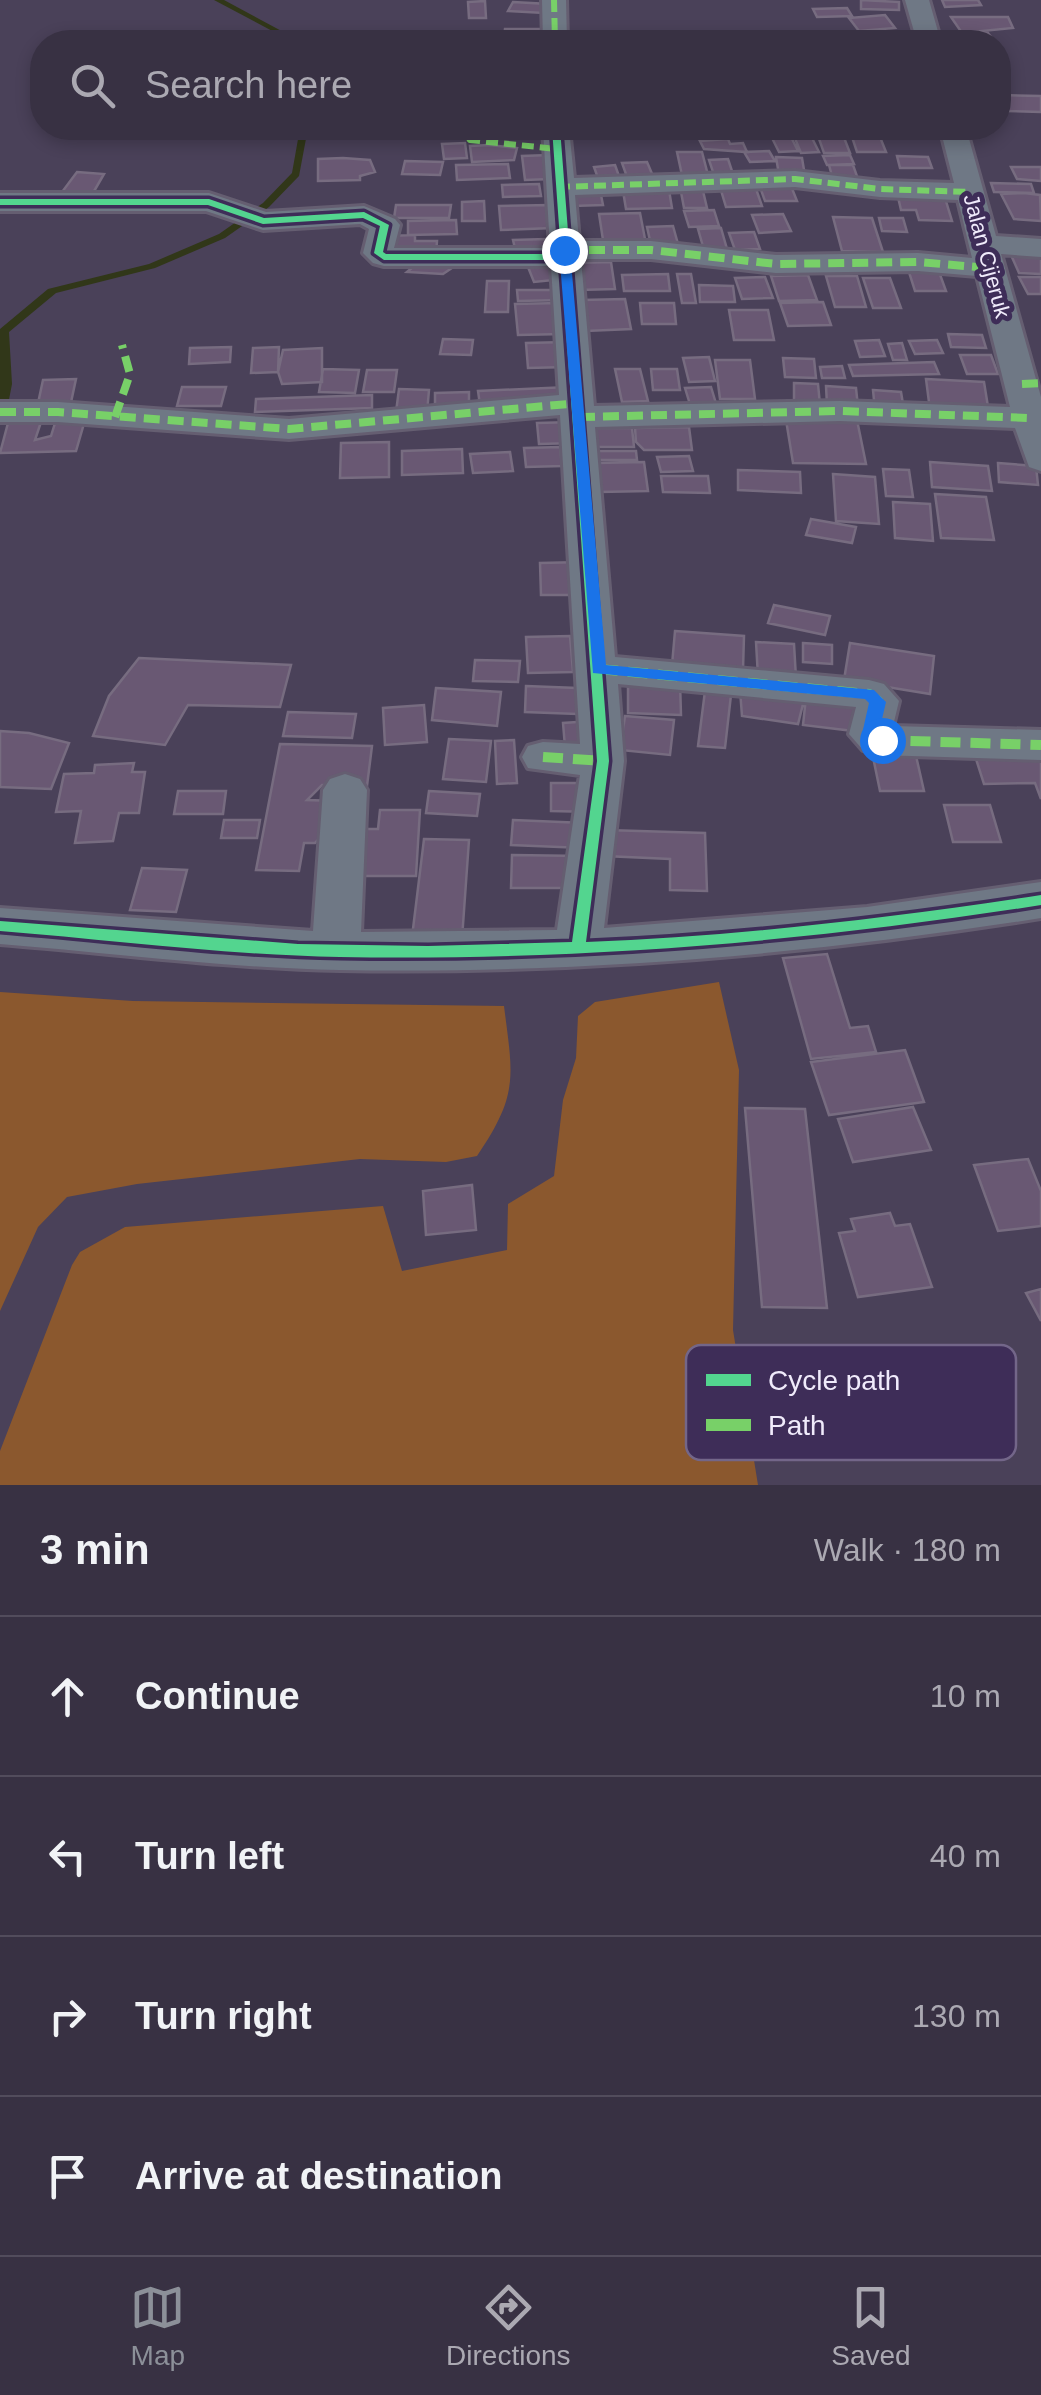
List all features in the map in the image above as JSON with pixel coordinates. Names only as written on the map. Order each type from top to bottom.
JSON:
[{"type":"street","points":[[554,0],[554,30]]},
{"type":"street","points":[[917,0],[926,30]]},
{"type":"street","points":[[556,140],[604,762],[578,949]]},
{"type":"street","name":"Jalan Cijeruk","points":[[955,140],[986,256],[1032,383],[1030,418],[1041,460]]},
{"type":"street","points":[[558,186],[795,179],[880,189],[970,192]]},
{"type":"street","points":[[0,202],[191,201],[245,215],[372,216],[385,225],[378,251],[384,256],[651,250],[776,264],[918,262],[1041,248]]},
{"type":"street","points":[[6,412],[289,429],[579,410],[840,411],[1030,418]]},
{"type":"street","points":[[598,669],[869,694],[878,702],[870,734],[878,740],[1041,745]]},
{"type":"street","points":[[543,758],[604,762]]},
{"type":"street","points":[[336,950],[345,790]]},
{"type":"street","points":[[0,926],[336,950],[578,949],[766,938],[1041,900]]},
{"type":"shaded area","points":[[719,982],[739,1070],[735,1345],[686,1345],[686,1460],[754,1460],[758,1485],[0,1485],[0,1451],[72,1265],[80,1252],[125,1227],[383,1206],[402,1271],[507,1250],[508,1204],[554,1176],[563,1100],[576,1058],[578,1016],[595,1002]]},
{"type":"shaded area","points":[[0,992],[133,1001],[504,1006],[510,1084],[500,1116],[477,1156],[446,1162],[360,1159],[137,1184],[67,1197],[38,1227],[0,1311]]},
{"type":"building","points":[[861,0],[899,2],[899,10],[861,9]]},
{"type":"building","points":[[942,0],[978,0],[981,5],[945,7]]},
{"type":"building","points":[[485,1],[486,18],[469,18],[468,2]]},
{"type":"building","points":[[513,2],[548,4],[544,13],[508,11]]},
{"type":"building","points":[[847,8],[852,16],[817,17],[813,9]]},
{"type":"building","points":[[885,15],[895,28],[858,30],[849,18]]},
{"type":"building","points":[[951,17],[1008,17],[1013,28],[993,30],[960,30]]},
{"type":"building","points":[[1011,95],[1041,96],[1041,112],[1011,111]]},
{"type":"building","points":[[773,140],[792,140],[798,151],[779,152]]},
{"type":"building","points":[[796,140],[813,140],[819,152],[801,153]]},
{"type":"building","points":[[819,140],[845,140],[850,153],[824,153]]},
{"type":"building","points":[[853,140],[881,140],[886,152],[857,152]]},
{"type":"building","points":[[700,141],[743,143],[747,152],[704,149]]},
{"type":"building","points":[[465,143],[467,158],[444,159],[442,144]]},
{"type":"building","points":[[470,146],[517,148],[514,160],[472,162]]},
{"type":"building","points":[[769,151],[775,161],[750,162],[744,152]]},
{"type":"building","points":[[677,152],[702,152],[709,179],[683,180]]},
{"type":"building","points":[[548,155],[551,179],[525,180],[522,156]]},
{"type":"building","points":[[850,155],[854,164],[827,165],[823,156]]},
{"type":"building","points":[[897,156],[928,157],[932,168],[900,168]]},
{"type":"building","points":[[776,157],[802,158],[805,176],[779,175]]},
{"type":"building","points":[[318,159],[370,160],[375,172],[360,176],[360,180],[318,181]]},
{"type":"building","points":[[728,159],[734,177],[715,178],[709,160]]},
{"type":"building","points":[[405,161],[443,162],[440,175],[402,174]]},
{"type":"building","points":[[647,162],[653,176],[627,177],[622,163]]},
{"type":"building","points":[[508,164],[510,178],[457,180],[456,165]]},
{"type":"building","points":[[615,165],[620,179],[599,181],[594,167]]},
{"type":"building","points":[[829,165],[853,165],[858,179],[833,180]]},
{"type":"building","points":[[1011,167],[1041,167],[1041,181],[1017,179]]},
{"type":"building","points":[[77,172],[104,174],[93,193],[83,199],[62,192]]},
{"type":"building","points":[[991,183],[1031,184],[1034,193],[994,192]]},
{"type":"building","points":[[539,184],[541,196],[503,197],[502,185]]},
{"type":"building","points":[[755,186],[762,206],[726,207],[720,187]]},
{"type":"building","points":[[791,186],[797,201],[765,201],[760,187]]},
{"type":"building","points":[[600,190],[603,205],[572,206],[568,192]]},
{"type":"building","points":[[669,190],[672,208],[626,209],[623,191]]},
{"type":"building","points":[[703,191],[707,208],[684,208],[681,192]]},
{"type":"building","points":[[1001,194],[1040,195],[1041,221],[1014,219]]},
{"type":"building","points":[[898,197],[945,198],[952,221],[919,220],[916,210],[901,210]]},
{"type":"building","points":[[484,201],[485,221],[462,221],[462,202]]},
{"type":"building","points":[[396,205],[451,205],[449,218],[394,218]]},
{"type":"building","points":[[550,205],[553,228],[501,230],[499,206]]},
{"type":"building","points":[[714,210],[719,226],[689,227],[684,211]]},
{"type":"building","points":[[640,213],[645,239],[603,240],[599,214]]},
{"type":"building","points":[[783,214],[791,231],[759,233],[752,215]]},
{"type":"building","points":[[833,217],[872,218],[883,252],[842,251]]},
{"type":"building","points":[[879,218],[903,218],[907,232],[882,231]]},
{"type":"building","points":[[456,220],[457,234],[408,235],[408,221]]},
{"type":"building","points":[[673,226],[678,244],[651,245],[647,227]]},
{"type":"building","points":[[721,228],[727,249],[704,250],[698,229]]},
{"type":"building","points":[[754,232],[760,249],[735,250],[729,233]]},
{"type":"building","points":[[415,235],[415,241],[437,241],[436,254],[381,255],[386,236]]},
{"type":"building","points":[[546,239],[548,251],[516,253],[513,240]]},
{"type":"building","points":[[1011,255],[1041,256],[1041,274],[1019,273]]},
{"type":"building","points":[[411,258],[451,260],[452,268],[443,274],[407,272],[413,267]]},
{"type":"building","points":[[611,262],[615,289],[579,290],[576,263]]},
{"type":"building","points":[[557,264],[564,279],[534,282],[528,267]]},
{"type":"building","points":[[908,269],[938,269],[946,291],[915,291]]},
{"type":"building","points":[[668,274],[670,291],[624,291],[622,275]]},
{"type":"building","points":[[677,274],[691,274],[696,303],[682,303]]},
{"type":"building","points":[[808,275],[817,300],[779,301],[771,276]]},
{"type":"building","points":[[826,276],[857,276],[866,307],[835,307]]},
{"type":"building","points":[[765,277],[773,298],[742,299],[735,278]]},
{"type":"building","points":[[1019,277],[1041,277],[1041,294],[1028,294]]},
{"type":"building","points":[[863,278],[890,278],[901,308],[873,308]]},
{"type":"building","points":[[487,281],[509,281],[508,312],[485,312]]},
{"type":"building","points":[[699,285],[733,286],[735,302],[700,302]]},
{"type":"building","points":[[517,290],[562,290],[563,300],[518,301]]},
{"type":"building","points":[[625,299],[631,329],[586,331],[582,300]]},
{"type":"building","points":[[823,302],[831,325],[788,326],[780,303]]},
{"type":"building","points":[[559,303],[563,334],[518,335],[515,304]]},
{"type":"building","points":[[640,303],[674,303],[676,324],[642,324]]},
{"type":"building","points":[[729,310],[768,310],[774,340],[734,340]]},
{"type":"building","points":[[948,334],[982,335],[986,348],[951,347]]},
{"type":"building","points":[[443,339],[473,340],[471,355],[440,354]]},
{"type":"building","points":[[879,340],[885,356],[860,357],[855,341]]},
{"type":"building","points":[[937,340],[943,353],[915,354],[909,341]]},
{"type":"building","points":[[566,342],[568,367],[528,368],[526,343]]},
{"type":"building","points":[[902,343],[907,360],[893,360],[888,344]]},
{"type":"building","points":[[231,347],[230,362],[189,364],[190,348]]},
{"type":"building","points":[[279,347],[278,372],[251,373],[253,348]]},
{"type":"building","points":[[322,348],[322,382],[282,384],[278,372],[283,350]]},
{"type":"building","points":[[960,355],[991,355],[998,374],[967,374]]},
{"type":"building","points":[[709,357],[715,381],[689,382],[683,358]]},
{"type":"building","points":[[783,358],[814,359],[816,378],[785,377]]},
{"type":"building","points":[[715,360],[750,360],[755,399],[720,399]]},
{"type":"building","points":[[934,362],[939,374],[853,376],[849,365]]},
{"type":"building","points":[[842,366],[845,378],[822,378],[820,367]]},
{"type":"building","points":[[323,369],[359,370],[355,393],[319,392]]},
{"type":"building","points":[[615,369],[640,369],[648,401],[622,402]]},
{"type":"building","points":[[651,369],[677,369],[680,390],[653,390]]},
{"type":"building","points":[[367,370],[397,370],[394,392],[363,392]]},
{"type":"building","points":[[76,379],[70,407],[37,408],[43,380]]},
{"type":"building","points":[[926,379],[984,382],[989,413],[930,410]]},
{"type":"building","points":[[794,383],[818,384],[820,405],[794,404]]},
{"type":"building","points":[[826,386],[856,388],[858,407],[827,405]]},
{"type":"building","points":[[182,387],[226,387],[221,406],[177,406]]},
{"type":"building","points":[[568,387],[571,400],[480,405],[478,391]]},
{"type":"building","points":[[711,387],[718,410],[692,411],[685,388]]},
{"type":"building","points":[[399,389],[429,390],[427,413],[396,412]]},
{"type":"building","points":[[873,390],[901,392],[904,410],[875,410]]},
{"type":"building","points":[[469,392],[469,408],[435,409],[435,393]]},
{"type":"building","points":[[372,395],[372,408],[255,412],[256,399]]},
{"type":"building","points":[[56,420],[85,420],[76,451],[0,453],[8,423],[41,422],[35,440],[51,436]]},
{"type":"building","points":[[786,420],[857,420],[866,464],[793,463]]},
{"type":"building","points":[[574,422],[576,443],[539,444],[537,423]]},
{"type":"building","points":[[689,427],[692,450],[644,450],[636,442],[635,428]]},
{"type":"building","points":[[593,428],[632,428],[634,447],[595,447]]},
{"type":"building","points":[[389,442],[389,477],[340,478],[341,443]]},
{"type":"building","points":[[560,447],[562,466],[526,467],[524,448]]},
{"type":"building","points":[[462,449],[463,473],[402,475],[402,451]]},
{"type":"building","points":[[595,451],[636,451],[637,460],[596,460]]},
{"type":"building","points":[[510,452],[513,471],[473,473],[470,454]]},
{"type":"building","points":[[689,456],[693,471],[661,472],[657,457]]},
{"type":"building","points":[[644,462],[648,491],[600,492],[597,463]]},
{"type":"building","points":[[930,462],[988,466],[992,491],[932,487]]},
{"type":"building","points":[[998,463],[1036,466],[1038,485],[999,482]]},
{"type":"building","points":[[883,469],[909,470],[913,497],[886,496]]},
{"type":"building","points":[[738,470],[800,472],[801,493],[738,490]]},
{"type":"building","points":[[833,474],[875,477],[879,524],[836,521]]},
{"type":"building","points":[[661,476],[708,476],[710,493],[663,492]]},
{"type":"building","points":[[935,494],[986,497],[994,540],[941,538]]},
{"type":"building","points":[[893,502],[930,504],[933,541],[895,538]]},
{"type":"building","points":[[811,519],[856,527],[852,543],[806,535]]},
{"type":"building","points":[[583,562],[586,595],[541,595],[540,563]]},
{"type":"building","points":[[774,605],[830,616],[825,635],[768,623]]},
{"type":"building","points":[[675,631],[744,636],[743,670],[672,665]]},
{"type":"building","points":[[570,636],[573,672],[528,673],[526,637]]},
{"type":"building","points":[[756,642],[794,644],[796,678],[758,677]]},
{"type":"building","points":[[803,643],[832,645],[832,664],[803,662]]},
{"type":"building","points":[[850,643],[934,656],[930,694],[844,680]]},
{"type":"building","points":[[139,658],[291,665],[280,707],[188,705],[165,745],[93,736],[109,696]]},
{"type":"building","points":[[475,660],[520,661],[518,682],[473,681]]},
{"type":"building","points":[[628,680],[680,681],[681,715],[628,713]]},
{"type":"building","points":[[526,686],[577,688],[577,714],[525,712]]},
{"type":"building","points":[[436,688],[501,692],[497,726],[432,720]]},
{"type":"building","points":[[740,690],[805,696],[798,724],[742,716]]},
{"type":"building","points":[[705,691],[731,695],[725,748],[698,746]]},
{"type":"building","points":[[806,697],[864,704],[862,732],[803,725]]},
{"type":"building","points":[[424,705],[427,742],[385,745],[383,708]]},
{"type":"building","points":[[288,712],[356,714],[352,738],[283,736]]},
{"type":"building","points":[[625,716],[674,720],[670,755],[620,750]]},
{"type":"building","points":[[592,721],[595,746],[565,747],[563,723]]},
{"type":"building","points":[[0,731],[69,743],[51,789],[0,787]]},
{"type":"building","points":[[449,739],[491,741],[486,782],[443,779]]},
{"type":"building","points":[[514,740],[517,783],[497,784],[495,741]]},
{"type":"building","points":[[280,744],[372,746],[367,786],[322,785],[307,800],[338,801],[333,825],[315,843],[304,843],[299,871],[256,870]]},
{"type":"building","points":[[914,747],[924,791],[880,791],[873,757]]},
{"type":"building","points":[[1041,756],[1041,799],[1035,783],[984,784],[976,759]]},
{"type":"building","points":[[134,763],[132,772],[145,772],[139,813],[119,813],[113,841],[75,843],[81,811],[56,812],[64,774],[94,773],[95,765]]},
{"type":"building","points":[[551,783],[592,783],[593,812],[551,811]]},
{"type":"building","points":[[178,791],[226,791],[223,814],[174,814]]},
{"type":"building","points":[[429,791],[480,794],[477,816],[426,813]]},
{"type":"building","points":[[944,805],[990,805],[1001,842],[953,842]]},
{"type":"building","points":[[380,810],[420,810],[416,876],[360,876],[349,829],[378,829]]},
{"type":"building","points":[[224,820],[260,820],[257,838],[221,838]]},
{"type":"building","points":[[513,820],[584,823],[583,848],[511,845]]},
{"type":"building","points":[[606,830],[705,833],[707,891],[670,890],[670,859],[605,856]]},
{"type":"building","points":[[424,839],[469,840],[462,939],[412,937]]},
{"type":"building","points":[[512,855],[583,856],[583,888],[511,888]]},
{"type":"building","points":[[142,868],[187,870],[176,912],[130,910]]},
{"type":"building","points":[[827,954],[850,1028],[868,1026],[876,1052],[811,1059],[783,958]]},
{"type":"building","points":[[905,1050],[924,1102],[829,1115],[811,1062]]},
{"type":"building","points":[[913,1107],[931,1150],[853,1162],[838,1119]]},
{"type":"building","points":[[745,1108],[805,1109],[827,1308],[762,1307]]},
{"type":"building","points":[[1028,1159],[1041,1191],[1041,1226],[998,1231],[974,1165]]},
{"type":"building","points":[[472,1185],[476,1230],[426,1235],[423,1191]]},
{"type":"building","points":[[890,1213],[895,1226],[910,1224],[932,1287],[858,1297],[839,1233],[855,1231],[851,1219]]},
{"type":"building","points":[[1041,1289],[1041,1321],[1026,1293]]},
{"type":"waterway","points":[[218,0],[275,30]]},
{"type":"waterway","points":[[0,415],[7,384],[4,331],[52,291],[152,266],[222,236],[266,205],[296,174],[302,140]]},
{"type":"marked path","points":[[554,0],[555,30]]},
{"type":"marked path","points":[[470,140],[557,149]]},
{"type":"marked path","points":[[558,187],[795,179],[880,189],[970,192]]},
{"type":"marked path","points":[[565,250],[651,250],[776,264],[918,262],[989,268]]},
{"type":"marked path","points":[[115,417],[130,374],[122,345]]},
{"type":"marked path","points":[[1022,384],[1041,383]]},
{"type":"marked path","points":[[0,412],[58,412],[289,429],[579,403]]},
{"type":"marked path","points":[[579,417],[840,411],[1030,418]]},
{"type":"marked path","points":[[598,669],[869,694],[878,701],[870,734],[878,740],[1041,745]]},
{"type":"marked path","points":[[543,757],[603,761]]},
{"type":"cycle path","points":[[557,140],[603,761],[578,949]]},
{"type":"cycle path","points":[[0,202],[209,202],[263,221],[364,215],[385,225],[378,253],[384,257],[565,257]]},
{"type":"cycle path","points":[[0,926],[298,950],[516,950],[779,934],[1041,900]]},
{"type":"route","points":[[564,250],[598,669],[869,694],[878,702],[870,734],[882,740]]}]
